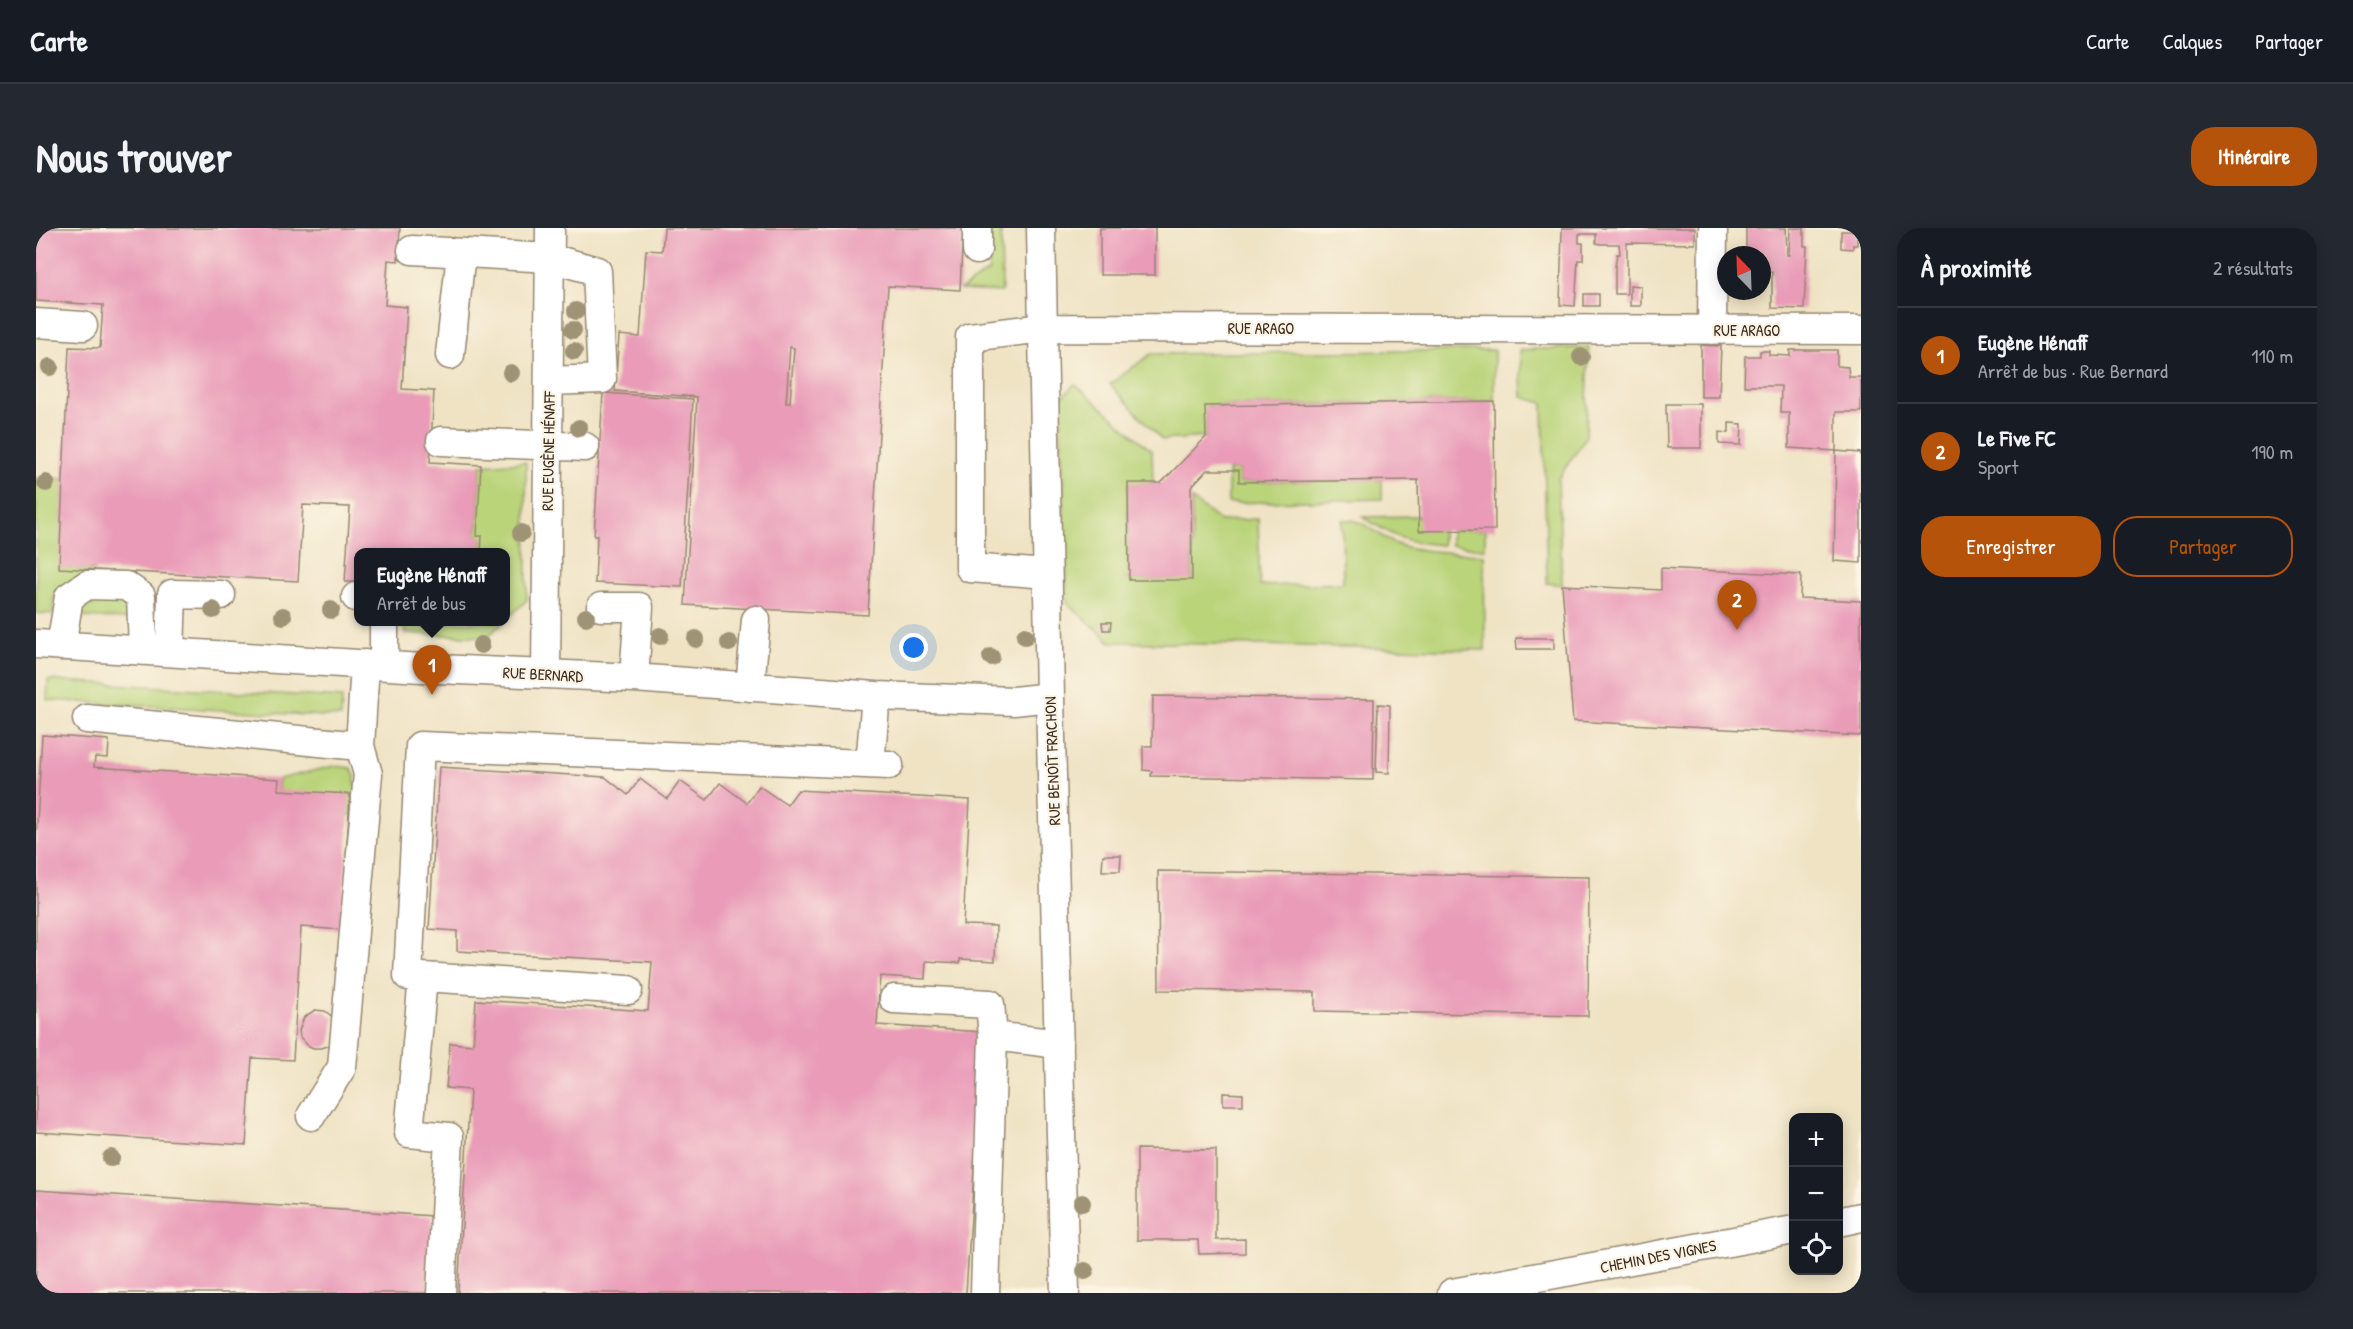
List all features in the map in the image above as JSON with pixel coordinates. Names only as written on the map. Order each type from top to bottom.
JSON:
[{"type":"street","name":"RUE EUGÈNE HÉNAFF","points":[[546,674],[550,228]]},
{"type":"street","name":"RUE BENOÎT FRACHON","points":[[1041,228],[1065,1293]]},
{"type":"street","points":[[1712,330],[1713,228]]},
{"type":"street","points":[[412,250],[550,258],[597,271],[602,379],[549,381]]},
{"type":"street","points":[[450,355],[461,253]]},
{"type":"street","points":[[36,322],[83,326]]},
{"type":"street","name":"RUE ARAGO","points":[[1047,574],[970,568],[970,336],[1043,328],[1861,330]]},
{"type":"street","points":[[441,441],[585,447]]},
{"type":"street","points":[[49,645],[69,597],[87,585],[126,586],[141,596],[157,651]]},
{"type":"street","points":[[157,651],[171,594],[220,595]]},
{"type":"street","points":[[601,607],[639,607],[634,678]]},
{"type":"street","points":[[750,687],[756,620]]},
{"type":"street","points":[[311,1116],[342,1067],[368,774],[360,746],[383,626]]},
{"type":"street","name":"RUE BERNARD","points":[[49,645],[634,678],[876,696],[1014,701],[1050,697]]},
{"type":"street","points":[[628,990],[408,976],[420,746],[880,764],[876,696]]},
{"type":"street","points":[[87,719],[360,746]]},
{"type":"street","points":[[423,978],[409,1132],[449,1137],[441,1293]]},
{"type":"street","points":[[894,999],[990,1004],[993,1036],[985,1293]]},
{"type":"street","points":[[993,1036],[1059,1044]]},
{"type":"street","points":[[1843,1221],[1861,1217]]},
{"type":"street","name":"CHEMIN DES VIGNES","points":[[1452,1293],[1789,1231]]},
{"type":"green space","points":[[991,228],[1001,228],[1002,292],[960,290],[989,271]]},
{"type":"green space","points":[[1589,347],[1586,437],[1558,479],[1562,585],[1547,583],[1543,403],[1522,397],[1520,350]]},
{"type":"green space","points":[[1494,350],[1494,401],[1206,406],[1206,437],[1162,440],[1110,384],[1151,354]]},
{"type":"green space","points":[[1075,384],[1152,451],[1153,483],[1128,484],[1129,580],[1192,579],[1192,500],[1220,521],[1258,519],[1260,586],[1343,583],[1342,520],[1357,521],[1389,541],[1406,547],[1484,555],[1485,650],[1111,642],[1067,603],[1060,399]]},
{"type":"green space","points":[[526,462],[527,600],[510,616],[510,548],[481,548],[482,537],[477,536],[481,465]]},
{"type":"green space","points":[[1228,470],[1239,470],[1239,482],[1382,480],[1382,499],[1228,503]]},
{"type":"green space","points":[[36,478],[64,479],[60,567],[95,570],[61,588],[53,600],[53,614],[36,613]]},
{"type":"green space","points":[[1419,516],[1442,530],[1442,545],[1400,537],[1363,517]]},
{"type":"green space","points":[[1451,530],[1485,530],[1485,549],[1451,545]]},
{"type":"green space","points":[[101,599],[122,600],[130,607],[130,619],[80,617],[83,608]]},
{"type":"green space","points":[[404,626],[499,626],[487,637],[405,633]]},
{"type":"green space","points":[[48,680],[342,698],[341,717],[47,700]]},
{"type":"green space","points":[[334,766],[351,768],[355,776],[356,815],[349,815],[278,790],[279,779]]},
{"type":"building","points":[[36,228],[400,228],[398,261],[388,260],[385,305],[407,307],[402,389],[434,391],[430,462],[481,465],[477,536],[482,536],[481,548],[354,548],[354,582],[345,582],[350,507],[303,505],[298,581],[59,568],[69,347],[100,348],[103,305],[36,301]]},
{"type":"building","points":[[664,228],[963,228],[960,290],[888,286],[868,615],[685,605],[697,397],[615,391],[619,335],[640,337],[646,250],[662,251]],"holes":[[[790,347],[794,348],[790,403],[786,403]]]},
{"type":"building","points":[[1100,228],[1155,228],[1155,275],[1100,275]]},
{"type":"building","points":[[1562,228],[1695,228],[1695,244],[1627,243],[1627,294],[1615,294],[1615,267],[1617,254],[1620,254],[1619,244],[1596,243],[1596,234],[1579,234],[1579,243],[1583,243],[1583,260],[1578,260],[1575,306],[1560,305]]},
{"type":"building","points":[[1746,228],[1786,228],[1787,255],[1789,255],[1790,228],[1804,228],[1804,246],[1807,246],[1804,309],[1772,308],[1771,246],[1746,246]]},
{"type":"building","points":[[1841,231],[1857,231],[1857,245],[1853,245],[1853,249],[1841,248]]},
{"type":"building","points":[[1630,285],[1641,286],[1641,306],[1630,306]]},
{"type":"building","points":[[1584,294],[1599,294],[1599,306],[1584,306]]},
{"type":"building","points":[[1701,345],[1721,346],[1719,397],[1701,397]]},
{"type":"building","points":[[1790,350],[1837,350],[1837,366],[1848,367],[1849,377],[1861,377],[1861,412],[1836,412],[1836,451],[1789,448],[1789,413],[1780,413],[1781,386],[1744,386],[1745,356],[1760,356],[1760,351],[1769,351],[1769,355],[1790,356]]},
{"type":"building","points":[[603,393],[693,399],[682,587],[595,583],[597,536],[594,536]]},
{"type":"building","points":[[1494,401],[1495,530],[1419,531],[1418,480],[1239,482],[1239,470],[1207,470],[1191,487],[1192,580],[1129,580],[1128,483],[1161,483],[1206,437],[1205,406]]},
{"type":"building","points":[[1666,404],[1701,404],[1701,448],[1667,448]]},
{"type":"building","points":[[1729,423],[1742,424],[1741,445],[1719,444],[1719,432],[1729,433]]},
{"type":"building","points":[[1836,451],[1861,453],[1861,563],[1834,561]]},
{"type":"building","points":[[1661,568],[1801,575],[1800,598],[1861,601],[1861,736],[1573,721],[1562,585],[1661,590]]},
{"type":"building","points":[[1102,622],[1111,622],[1110,630],[1103,630]]},
{"type":"building","points":[[1516,638],[1554,638],[1554,649],[1517,649]]},
{"type":"building","points":[[1153,696],[1374,699],[1373,780],[1151,776],[1152,771],[1143,770],[1143,746],[1152,746]]},
{"type":"building","points":[[1378,704],[1390,705],[1389,773],[1376,772]]},
{"type":"building","points":[[42,735],[109,740],[108,758],[95,757],[94,767],[279,779],[278,790],[350,794],[342,930],[301,927],[293,1060],[252,1058],[246,1145],[36,1132],[36,840]]},
{"type":"building","points":[[439,767],[605,777],[628,795],[640,779],[667,799],[680,781],[707,800],[720,783],[747,803],[759,786],[787,805],[798,790],[970,800],[963,925],[996,926],[995,961],[960,959],[960,963],[926,961],[925,979],[880,976],[877,1025],[983,1032],[966,1293],[458,1293],[470,1090],[446,1088],[450,1043],[473,1045],[476,1000],[648,1011],[652,962],[457,951],[457,931],[429,929]]},
{"type":"building","points":[[1103,855],[1121,855],[1120,871],[1102,871]]},
{"type":"building","points":[[1158,871],[1589,877],[1588,1016],[1315,1011],[1315,992],[1159,990]]},
{"type":"building","points":[[315,1010],[325,1011],[334,1018],[330,1045],[322,1048],[307,1045],[300,1037],[299,1031],[304,1017]]},
{"type":"building","points":[[1223,1093],[1243,1094],[1243,1105],[1223,1105]]},
{"type":"building","points":[[1137,1149],[1216,1150],[1216,1240],[1245,1239],[1245,1253],[1199,1254],[1198,1240],[1137,1240]]},
{"type":"building","points":[[36,1190],[433,1216],[428,1293],[36,1293]]},
{"type":"place","name":"Le Five FC","points":[[1737,630]]},
{"type":"place","name":"Eugène Hénaff","points":[[432,695]]}]
